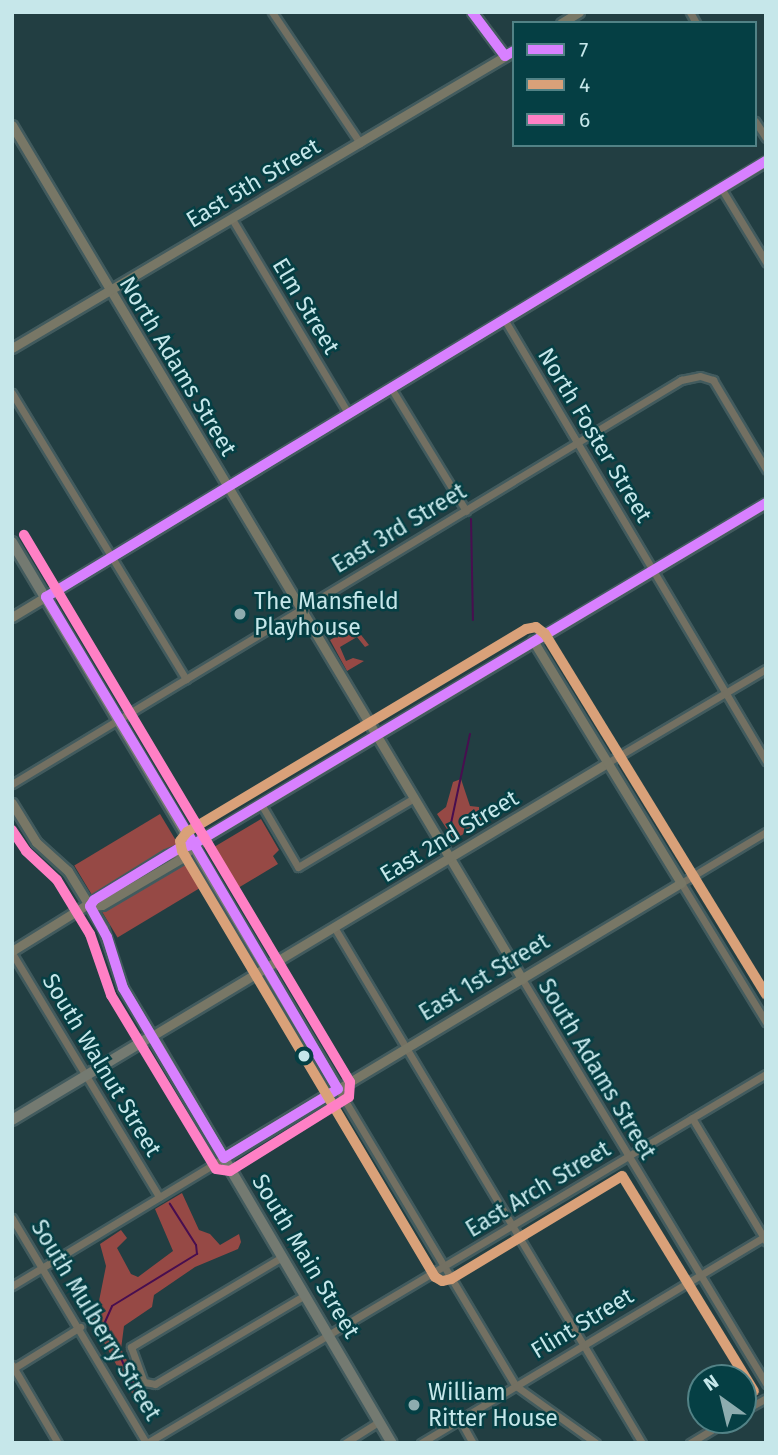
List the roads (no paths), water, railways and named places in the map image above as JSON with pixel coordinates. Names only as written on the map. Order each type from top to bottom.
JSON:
[{"type":"highway","points":[[12,542],[120,719],[338,1089]]},
{"type":"highway","points":[[12,1120],[152,1036]]},
{"type":"highway","name":"South Main Street","points":[[152,1036],[392,1443]]},
{"type":"highway","name":"East 1st Street","points":[[224,1158],[338,1089]]},
{"type":"main road","points":[[472,12],[510,53]]},
{"type":"main road","name":"East 5th Street","points":[[12,348],[510,53]]},
{"type":"main road","name":"North Adams Street","points":[[12,125],[376,735]]},
{"type":"main road","points":[[12,617],[766,161]]},
{"type":"main road","points":[[12,952],[90,906],[98,896],[167,855],[194,844],[766,503]]},
{"type":"main road","points":[[533,641],[681,883]]},
{"type":"main road","name":"South Adams Street","points":[[376,735],[522,979]]},
{"type":"main road","name":"East 2nd Street","points":[[152,1036],[607,763]]},
{"type":"main road","name":"South Main Street","points":[[12,803],[36,842],[66,868],[90,906],[107,937],[123,988],[152,1036]]},
{"type":"main road","name":"East 1st Street","points":[[338,1089],[681,883]]},
{"type":"street","points":[[272,12],[360,143]]},
{"type":"street","points":[[721,188],[766,262]]},
{"type":"street","name":"Elm Street","points":[[232,219],[348,414]]},
{"type":"street","name":"North Foster Street","points":[[504,319],[653,570],[655,580],[766,761]]},
{"type":"street","name":"East 3rd Street","points":[[12,784],[681,380],[700,376],[713,380],[766,469]]},
{"type":"street","points":[[391,388],[466,511]]},
{"type":"street","points":[[12,393],[186,679]]},
{"type":"street","name":"East 2nd Street","points":[[607,763],[766,669]]},
{"type":"street","points":[[261,804],[298,867],[414,798]]},
{"type":"street","name":"East 1st Street","points":[[681,883],[766,832]]},
{"type":"street","points":[[681,883],[766,1022]]},
{"type":"street","points":[[334,927],[642,1443]]},
{"type":"street","name":"South Walnut Street","points":[[12,952],[159,1197]]},
{"type":"street","name":"South Adams Street","points":[[522,979],[766,1384]]},
{"type":"street","name":"East Arch Street","points":[[147,1443],[766,1074]]},
{"type":"street","points":[[338,1089],[516,1386],[596,1443]]},
{"type":"street","points":[[692,1118],[765,1239]]},
{"type":"street","points":[[12,1286],[224,1158]]},
{"type":"street","name":"South Mulberry Street","points":[[12,1218],[80,1327],[147,1443]]},
{"type":"street","name":"Flint Street","points":[[421,1443],[765,1239]]},
{"type":"street","points":[[282,1257],[131,1347],[144,1382],[155,1384],[305,1295]]},
{"type":"street","points":[[58,1443],[13,1367],[80,1327]]},
{"type":"street","points":[[460,1420],[473,1443]]},
{"type":"street","points":[[345,1443],[380,1422]]},
{"type":"waterway","points":[[471,519],[473,620]]},
{"type":"waterway","points":[[450,828],[470,734]]},
{"type":"waterway","points":[[135,1390],[105,1322],[112,1306],[197,1254],[196,1245],[170,1204]]},
{"type":"place","name":"The Mansfield Playhouse","points":[[240,614]]},
{"type":"place","name":"William Ritter House","points":[[414,1405]]}]
